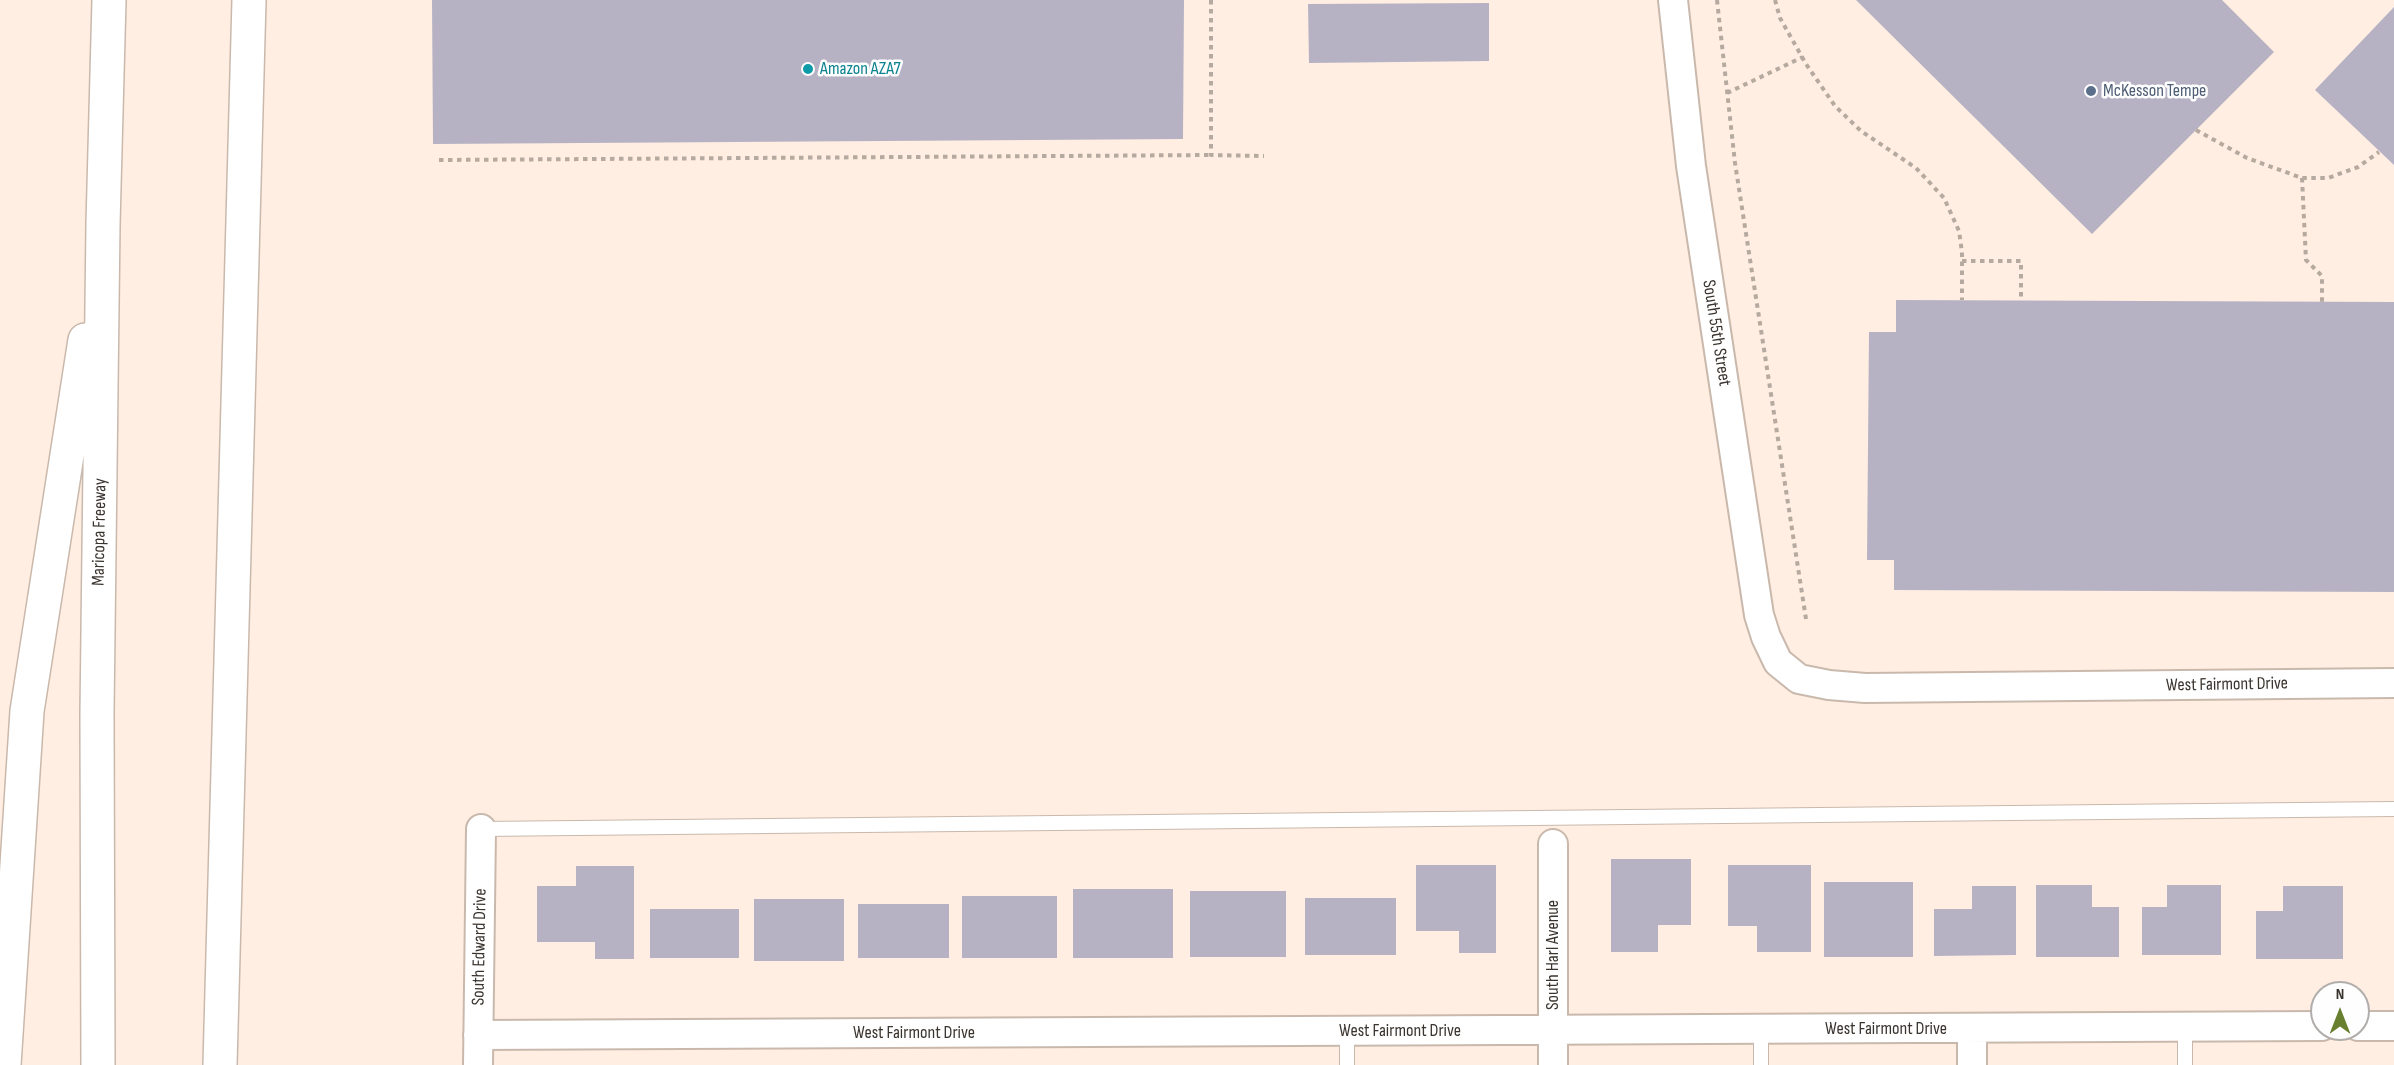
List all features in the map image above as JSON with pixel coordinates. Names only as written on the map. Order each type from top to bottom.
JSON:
[{"type":"highway","name":"Maricopa Freeway","points":[[98,1065],[97,713],[103,224],[110,0]]},
{"type":"highway","points":[[220,1065],[249,0]]},
{"type":"highway","points":[[3,1065],[27,711],[103,224]]},
{"type":"street","name":"South 55th Street","points":[[1673,0],[1691,166],[1760,615],[1766,637],[1778,662]]},
{"type":"street","name":"West Fairmont Drive","points":[[1778,662],[1799,679],[1829,685],[1865,688],[2394,683]]},
{"type":"street","name":"South Edward Drive","points":[[478,1065],[482,830]]},
{"type":"street","name":"South Harl Avenue","points":[[1553,844],[1553,1065]]},
{"type":"street","name":"West Fairmont Drive","points":[[478,1035],[2310,1026]]},
{"type":"street","points":[[2370,1026],[2394,1026]]},
{"type":"street","points":[[1972,1028],[1972,1065]]},
{"type":"lane","points":[[482,830],[2394,809]]},
{"type":"lane","points":[[2185,1027],[2185,1065]]},
{"type":"lane","points":[[1761,1029],[1761,1065]]},
{"type":"lane","points":[[1347,1031],[1347,1065]]},
{"type":"path","points":[[1211,0],[1211,154]]},
{"type":"path","points":[[1718,0],[1735,164],[1806,619]]},
{"type":"path","points":[[1775,0],[1780,18],[1835,106],[1862,131],[1916,168],[1944,198],[1959,231],[1962,300]]},
{"type":"path","points":[[1727,93],[1803,57]]},
{"type":"path","points":[[2196,130],[2247,158],[2302,178],[2328,178],[2358,167],[2379,152]]},
{"type":"path","points":[[439,160],[1211,154],[1264,156]]},
{"type":"path","points":[[2302,178],[2306,260],[2322,276],[2322,302]]},
{"type":"path","points":[[1962,261],[2021,261],[2021,300]]},
{"type":"building","name":"Amazon AZA7","points":[[432,0],[1184,0],[1183,139],[433,144]]},
{"type":"building","name":"McKesson Tempe","points":[[1856,0],[2222,0],[2274,52],[2092,234]]},
{"type":"building","points":[[1489,3],[1489,61],[1309,63],[1308,4]]},
{"type":"building","points":[[2394,7],[2394,165],[2315,90]]},
{"type":"building","points":[[1896,300],[2394,302],[2394,592],[1894,590],[1894,560],[1867,560],[1869,332],[1896,332]]},
{"type":"building","points":[[1611,859],[1691,859],[1691,925],[1658,925],[1658,952],[1611,952]]},
{"type":"building","points":[[1416,865],[1496,865],[1496,953],[1459,953],[1459,931],[1416,931]]},
{"type":"building","points":[[1728,865],[1811,865],[1811,952],[1757,952],[1757,926],[1728,926]]},
{"type":"building","points":[[576,866],[634,866],[634,959],[595,959],[595,942],[537,942],[537,886],[576,886]]},
{"type":"building","points":[[1824,882],[1913,882],[1913,957],[1824,957]]},
{"type":"building","points":[[2036,885],[2092,885],[2092,907],[2119,907],[2119,957],[2036,957]]},
{"type":"building","points":[[2167,885],[2221,885],[2221,955],[2142,955],[2142,907],[2167,907]]},
{"type":"building","points":[[1972,886],[2016,886],[2016,955],[1934,956],[1934,909],[1972,909]]},
{"type":"building","points":[[2283,886],[2343,886],[2343,959],[2256,959],[2256,911],[2283,911]]},
{"type":"building","points":[[1073,889],[1173,889],[1173,958],[1073,958]]},
{"type":"building","points":[[1190,891],[1286,891],[1286,957],[1190,957]]},
{"type":"building","points":[[962,896],[1057,896],[1057,958],[962,958]]},
{"type":"building","points":[[1305,898],[1396,898],[1396,955],[1305,955]]},
{"type":"building","points":[[754,899],[844,899],[844,961],[754,961]]},
{"type":"building","points":[[858,904],[949,904],[949,958],[858,958]]},
{"type":"building","points":[[650,909],[739,909],[739,958],[650,958]]},
{"type":"place","name":"Amazon AZA7","points":[[808,69]]},
{"type":"place","name":"McKesson Tempe","points":[[2091,91]]}]
